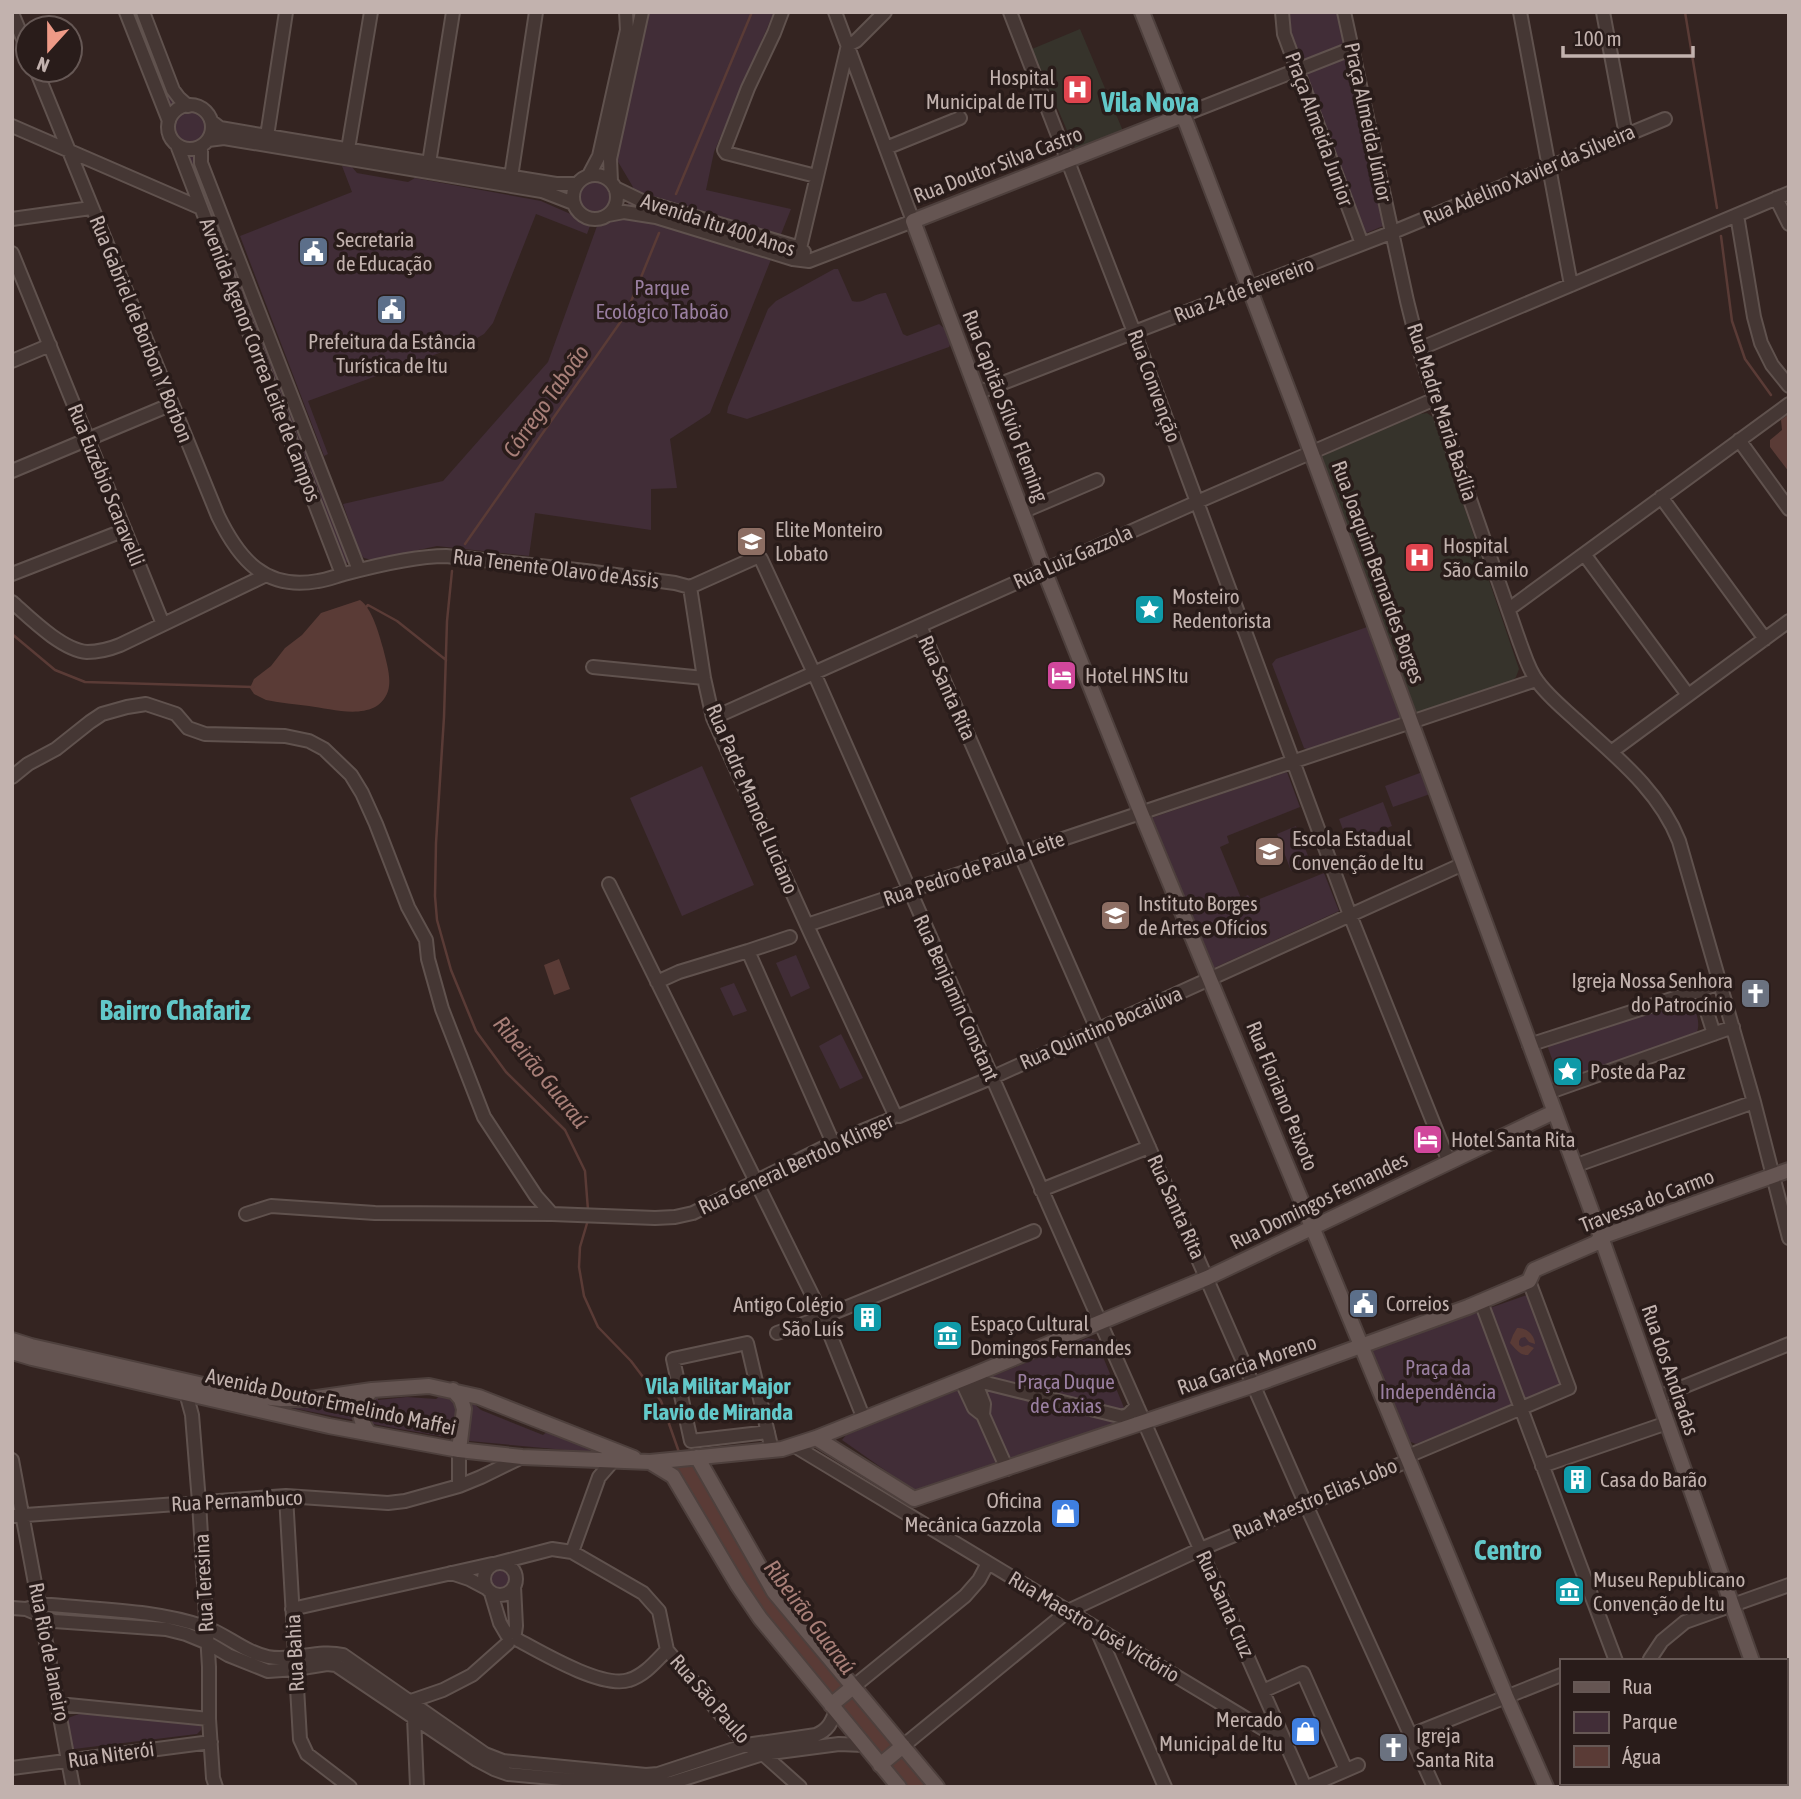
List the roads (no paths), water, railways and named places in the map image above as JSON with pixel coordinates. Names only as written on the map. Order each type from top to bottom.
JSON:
[{"type":"main road","name":"Rua Joaquim Bernardes Borges","points":[[1142,12],[1250,287],[1547,1093]]},
{"type":"main road","name":"Rua Doutor Silva Castro","points":[[913,220],[1183,114]]},
{"type":"main road","name":"Rua Capitão Sílvio Fleming","points":[[913,220],[1044,570],[1142,813]]},
{"type":"main road","name":"Rua Floriano Peixoto","points":[[1142,813],[1362,1346]]},
{"type":"main road","name":"Rua dos Andradas","points":[[1547,1093],[1751,1659]]},
{"type":"main road","name":"Rua Domingos Fernandes","points":[[1100,1322],[1208,1278],[1554,1112]]},
{"type":"main road","name":"Travessa do Carmo","points":[[1529,1281],[1534,1270],[1596,1243],[1601,1237],[1789,1170]]},
{"type":"main road","points":[[1529,1281],[1481,1302],[1362,1346],[1546,1787]]},
{"type":"main road","points":[[899,1787],[891,1756],[748,1601],[670,1469],[683,1458],[793,1446],[969,1378],[1100,1322]]},
{"type":"main road","name":"Avenida Doutor Ermelindo Maffei","points":[[12,1340],[252,1396],[310,1399],[372,1390],[429,1386],[453,1390],[485,1399],[610,1450],[648,1462]]},
{"type":"main road","name":"Rua Garcia Moreno","points":[[1144,1422],[1362,1346]]},
{"type":"main road","name":"Avenida Doutor Ermelindo Maffei","points":[[12,1352],[329,1426],[458,1450],[612,1462],[683,1458]]},
{"type":"main road","points":[[369,1433],[361,1422],[360,1413],[363,1402],[372,1390]]},
{"type":"main road","points":[[453,1390],[463,1404],[458,1450]]},
{"type":"main road","points":[[816,1438],[914,1499],[1144,1422]]},
{"type":"main road","points":[[431,1445],[452,1435],[461,1426]]},
{"type":"main road","points":[[683,1458],[774,1592],[840,1699],[863,1745],[891,1756],[937,1787]]},
{"type":"main road","points":[[648,1462],[673,1476]]},
{"type":"street","points":[[126,12],[169,121],[169,134],[177,145],[191,149],[224,138],[542,191],[573,203]]},
{"type":"street","points":[[143,12],[173,90],[188,106]]},
{"type":"street","points":[[348,149],[371,12]]},
{"type":"street","points":[[429,163],[453,12]]},
{"type":"street","points":[[511,177],[536,12]]},
{"type":"street","points":[[589,175],[600,156],[627,30],[626,12]]},
{"type":"street","points":[[613,184],[601,175],[582,178],[573,191],[573,203],[581,215],[600,219],[608,215],[617,202],[610,159],[642,12]]},
{"type":"street","points":[[782,12],[724,148],[725,152],[816,176]]},
{"type":"street","name":"Rua Capitão Sílvio Fleming","points":[[835,12],[913,220]]},
{"type":"street","points":[[796,253],[848,45],[856,41],[885,12]]},
{"type":"street","name":"Rua Convenção","points":[[1010,12],[1134,332],[1350,915],[1449,1162]]},
{"type":"street","name":"Praça Almeida Junior","points":[[1282,12],[1284,34],[1362,244]]},
{"type":"street","name":"Praça Almeida Júnior","points":[[1344,12],[1393,232]]},
{"type":"street","points":[[1520,12],[1571,285]]},
{"type":"street","points":[[1603,12],[1626,135]]},
{"type":"street","points":[[268,136],[281,13]]},
{"type":"street","name":"Rua Doutor Silva Castro","points":[[1183,114],[1353,48]]},
{"type":"street","name":"Rua Gabriel de Borbon Y Borbon","points":[[42,84],[218,516],[235,548],[248,563],[266,575]]},
{"type":"street","points":[[169,121],[176,110],[188,106],[200,108],[220,128],[511,177],[556,184],[576,184]]},
{"type":"street","points":[[886,148],[960,118]]},
{"type":"street","name":"Rua Adelino Xavier da Silveira","points":[[1393,232],[1665,119]]},
{"type":"street","points":[[204,143],[212,131],[211,121]]},
{"type":"street","points":[[12,126],[201,208]]},
{"type":"street","name":"Avenida Agenor Correa Leite de Campos","points":[[204,143],[201,163],[359,570]]},
{"type":"street","name":"Avenida Agenor Correa Leite de Campos","points":[[177,145],[342,574]]},
{"type":"street","points":[[174,195],[191,184]]},
{"type":"street","name":"Avenida Itu 400 Anos","points":[[613,184],[642,201],[796,253]]},
{"type":"street","points":[[1419,349],[1789,193]]},
{"type":"street","points":[[1776,198],[1789,224]]},
{"type":"street","points":[[12,219],[92,208]]},
{"type":"street","name":"Avenida Itu 400 Anos","points":[[608,215],[624,212],[656,217],[804,253],[816,260]]},
{"type":"street","points":[[1737,215],[1754,317],[1761,342],[1772,365],[1789,386]]},
{"type":"street","name":"Rua Doutor Silva Castro","points":[[816,260],[913,220]]},
{"type":"street","name":"Rua 24 de fevereiro","points":[[977,393],[1393,232]]},
{"type":"street","name":"Rua Madre Maria Basília","points":[[1393,232],[1419,349],[1527,662],[1536,680],[1644,784],[1673,827],[1679,841],[1755,1102],[1789,1238]]},
{"type":"street","name":"Rua Euzébio Scaravelli","points":[[14,260],[163,624]]},
{"type":"street","points":[[12,361],[50,345]]},
{"type":"street","name":"Rua Luiz Gazzola","points":[[713,718],[1435,399]]},
{"type":"street","points":[[12,471],[172,404]]},
{"type":"street","points":[[1509,609],[1789,404]]},
{"type":"street","points":[[1739,440],[1789,509]]},
{"type":"street","points":[[1022,512],[1097,480]]},
{"type":"street","points":[[1661,497],[1765,639]]},
{"type":"street","points":[[12,574],[125,530]]},
{"type":"street","points":[[1584,554],[1688,695]]},
{"type":"street","name":"Rua Tenente Olavo de Assis","points":[[266,575],[305,583],[426,557],[446,556],[649,579],[690,587]]},
{"type":"street","name":"Rua Benjamin Constant","points":[[690,587],[759,557],[814,673],[1100,1322]]},
{"type":"street","points":[[12,601],[60,642],[85,652],[106,650],[266,575]]},
{"type":"street","name":"Rua Padre Manoel Luciano","points":[[690,587],[713,718],[895,1115]]},
{"type":"street","points":[[1611,752],[1789,621]]},
{"type":"street","name":"Rua Santa Rita","points":[[920,626],[1306,1505],[1434,1787]]},
{"type":"street","points":[[593,667],[705,678]]},
{"type":"street","points":[[1293,762],[1536,680]]},
{"type":"street","points":[[12,777],[28,764],[56,749],[102,714],[146,705],[176,714],[188,728],[205,734],[285,736],[309,741],[324,749],[351,775],[376,824],[408,906],[426,940],[428,959],[442,1009],[484,1117],[536,1196],[552,1214]]},
{"type":"street","name":"Rua Pedro de Paula Leite","points":[[807,925],[1293,762]]},
{"type":"street","points":[[1350,915],[1463,864]]},
{"type":"street","points":[[609,884],[823,1317],[864,1419]]},
{"type":"street","name":"Rua Quintino Bocaiúva","points":[[991,1078],[1350,915]]},
{"type":"street","points":[[657,982],[679,972],[790,937]]},
{"type":"street","points":[[748,951],[833,1143]]},
{"type":"street","points":[[1529,1045],[1721,983]]},
{"type":"street","points":[[1700,989],[1714,1034]]},
{"type":"street","points":[[1547,1093],[1733,1027]]},
{"type":"street","name":"Rua General Bertolo Klinger","points":[[246,1214],[271,1206],[375,1213],[675,1217],[693,1213],[833,1143],[890,1120],[895,1115],[899,1116],[991,1078]]},
{"type":"street","points":[[1574,1166],[1755,1102]]},
{"type":"street","points":[[1041,1190],[1149,1147]]},
{"type":"street","points":[[777,1333],[1034,1231]]},
{"type":"street","points":[[1408,1456],[1569,1388],[1529,1281]]},
{"type":"street","points":[[1481,1302],[1615,1659]]},
{"type":"street","points":[[1100,1322],[1144,1422]]},
{"type":"street","points":[[768,1432],[691,1441],[673,1359],[747,1343],[768,1432],[772,1450]]},
{"type":"street","points":[[1658,1397],[1789,1345]]},
{"type":"street","points":[[1007,1469],[983,1415],[974,1408],[969,1378],[1123,1417],[1137,1406]]},
{"type":"street","name":"Rua Teresina","points":[[186,1393],[192,1415],[200,1502],[209,1667],[209,1719],[216,1787]]},
{"type":"street","points":[[192,1415],[206,1398]]},
{"type":"street","name":"Rua Santa Cruz","points":[[1144,1422],[1306,1787]]},
{"type":"street","points":[[1542,1466],[1667,1423]]},
{"type":"street","points":[[793,1446],[902,1511],[914,1499]]},
{"type":"street","points":[[458,1450],[459,1486]]},
{"type":"street","name":"Rua Maestro Elias Lobo","points":[[891,1756],[1068,1611],[1201,1549],[1405,1462],[1408,1456]]},
{"type":"street","name":"Rua Pernambuco","points":[[18,1515],[286,1496],[388,1503],[459,1486],[522,1457]]},
{"type":"street","name":"Rua Rio de Janeiro","points":[[12,1460],[18,1515],[41,1611],[73,1787]]},
{"type":"street","points":[[586,1460],[596,1469],[599,1477]]},
{"type":"street","points":[[292,1609],[552,1549],[572,1552],[599,1477],[612,1462]]},
{"type":"street","name":"Rua Bahia","points":[[286,1496],[299,1731],[307,1754],[350,1787]]},
{"type":"street","name":"Rua Maestro José Victório","points":[[902,1511],[1286,1742]]},
{"type":"street","name":"Rua São Paulo","points":[[572,1552],[643,1593],[654,1603],[659,1611],[667,1650],[746,1745],[763,1754],[800,1787]]},
{"type":"street","points":[[451,1573],[469,1579],[497,1595],[504,1595],[510,1591],[532,1554]]},
{"type":"street","points":[[411,1701],[443,1690],[472,1675],[512,1637],[516,1626],[514,1572],[504,1563],[495,1564],[487,1568],[483,1581],[500,1623],[512,1637],[541,1653],[617,1683],[631,1680],[645,1672],[667,1650]]},
{"type":"street","points":[[660,1781],[746,1745],[816,1735],[826,1730],[831,1725],[840,1699],[965,1596],[979,1580],[988,1563]]},
{"type":"street","points":[[1649,1659],[1662,1641],[1685,1622],[1789,1585]]},
{"type":"street","points":[[41,1611],[51,1605],[163,1616],[207,1628],[247,1650],[280,1659],[326,1653],[343,1655],[485,1754],[503,1761],[519,1778]]},
{"type":"street","points":[[12,1608],[41,1611],[54,1621],[166,1629],[208,1643],[228,1655],[268,1671],[336,1665],[477,1760],[519,1778],[660,1781],[763,1754],[839,1744],[863,1745]]},
{"type":"street","points":[[1096,1628],[1165,1787]]},
{"type":"street","name":"Rua Teresina","points":[[209,1667],[228,1655]]},
{"type":"street","points":[[1263,1691],[1303,1673],[1352,1768],[1306,1787]]},
{"type":"street","points":[[1410,1735],[1560,1675]]},
{"type":"street","points":[[411,1701],[417,1787]]},
{"type":"street","points":[[58,1704],[209,1719]]},
{"type":"street","name":"Rua Niterói","points":[[12,1768],[211,1742]]},
{"type":"water","points":[[1789,414],[1789,472],[1770,447],[1770,440],[1782,430],[1781,420]]},
{"type":"water","points":[[360,600],[375,622],[387,664],[389,686],[382,701],[364,711],[353,712],[266,700],[254,694],[250,688],[254,679],[271,666],[285,648],[302,635],[321,613]]},
{"type":"water","points":[[559,959],[570,989],[554,995],[544,965]]},
{"type":"water","points":[[1517,1328],[1527,1330],[1532,1335],[1535,1344],[1525,1337],[1519,1341],[1522,1347],[1528,1345],[1534,1348],[1528,1355],[1520,1353],[1510,1343]]},
{"type":"waterway","name":"Córrego Taboão","points":[[676,194],[752,12]]},
{"type":"waterway","points":[[1685,12],[1717,208]]},
{"type":"waterway","name":"Córrego Taboão","points":[[465,544],[626,314],[659,233]]},
{"type":"waterway","points":[[1721,236],[1732,321],[1745,359],[1771,395]]},
{"type":"waterway","name":"Ribeirão Guaraú","points":[[452,571],[436,843],[437,920],[451,970],[476,1031],[506,1072],[565,1130],[585,1171],[588,1210]]},
{"type":"waterway","points":[[366,607],[368,605],[397,621],[446,660]]},
{"type":"waterway","points":[[12,634],[55,670],[85,682],[253,687]]},
{"type":"waterway","name":"Ribeirão Guaraú","points":[[588,1220],[580,1247],[579,1267],[584,1296],[598,1327],[631,1361],[661,1401],[680,1455]]},
{"type":"waterway","name":"Ribeirão Guaraú","points":[[683,1465],[765,1604],[916,1787]]},
{"type":"place","name":"Hospital Municipal de ITU","points":[[1078,90]]},
{"type":"place","name":"Secretaria de Educação","points":[[313,252]]},
{"type":"place","name":"Prefeitura da Estância Turística de Itu","points":[[392,310]]},
{"type":"place","name":"Elite Monteiro Lobato","points":[[752,542]]},
{"type":"place","name":"Hospital São Camilo","points":[[1420,558]]},
{"type":"place","name":"Mosteiro Redentorista","points":[[1149,609]]},
{"type":"place","name":"Hotel HNS Itu","points":[[1062,676]]},
{"type":"place","name":"Escola Estadual Convenção de Itu","points":[[1269,851]]},
{"type":"place","name":"Instituto Borges de Artes e Ofícios","points":[[1115,916]]},
{"type":"place","name":"Igreja Nossa Senhora do Patrocínio","points":[[1756,993]]},
{"type":"place","name":"Poste da Paz","points":[[1567,1072]]},
{"type":"place","name":"Hotel Santa Rita","points":[[1428,1140]]},
{"type":"place","name":"Correios","points":[[1363,1304]]},
{"type":"place","name":"Antigo Colégio São Luís","points":[[867,1317]]},
{"type":"place","name":"Espaço Cultural Domingos Fernandes","points":[[947,1336]]},
{"type":"place","name":"Casa do Barão","points":[[1577,1480]]},
{"type":"place","name":"Oficina Mecânica Gazzola","points":[[1065,1513]]},
{"type":"place","name":"Museu Republicano Convenção de Itu","points":[[1570,1592]]},
{"type":"place","name":"Mercado Municipal de Itu","points":[[1306,1732]]},
{"type":"place","name":"Igreja Santa Rita","points":[[1393,1748]]},
{"type":"district","name":"Vila Nova","points":[[1150,102]]},
{"type":"district","name":"Bairro Chafariz","points":[[175,1010]]},
{"type":"district","name":"Vila Militar Major Flavio de Miranda","points":[[718,1399]]},
{"type":"district","name":"Centro","points":[[1508,1550]]},
{"type":"park label","name":"Parque Ecológico Taboão","points":[[662,300]]},
{"type":"park label","name":"Praça da Independência","points":[[1438,1380]]},
{"type":"park label","name":"Praça Duque de Caxias","points":[[1066,1394]]}]
